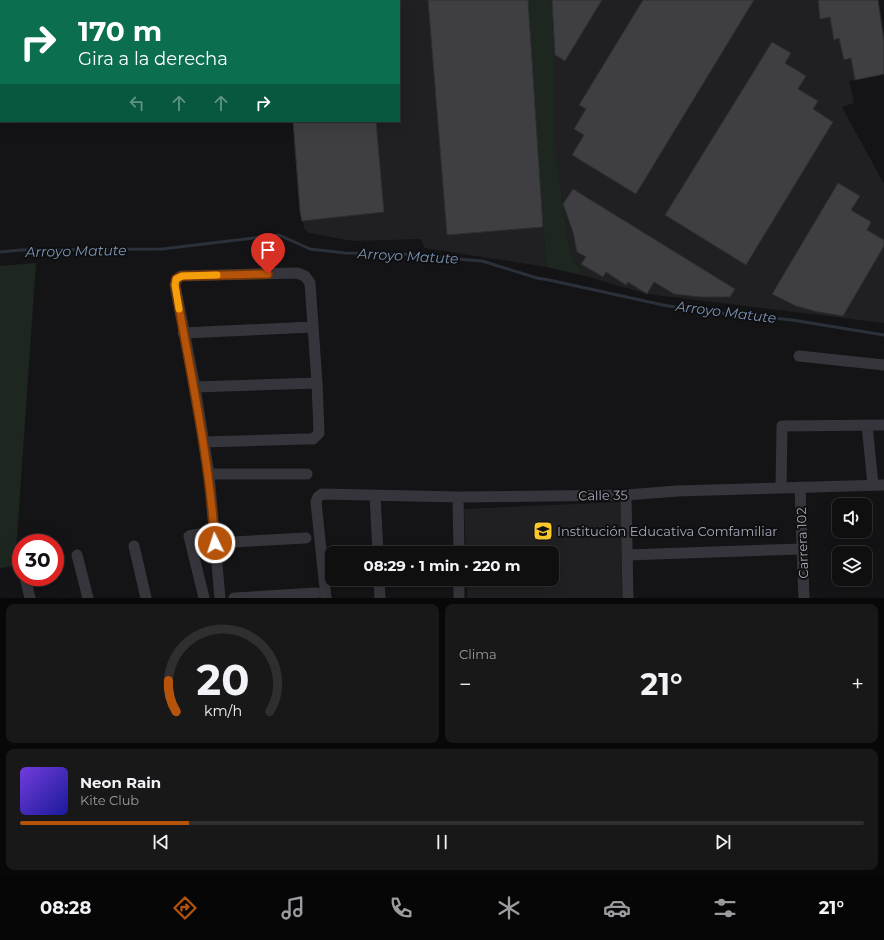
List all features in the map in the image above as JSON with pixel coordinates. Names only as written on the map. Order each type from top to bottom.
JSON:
[{"type":"street","points":[[204,442],[313,439],[319,433],[310,283],[305,276],[296,273],[182,276],[176,279],[175,285],[195,387],[209,474],[220,598]]},
{"type":"street","points":[[184,333],[313,327]]},
{"type":"street","points":[[799,356],[884,365]]},
{"type":"street","points":[[195,387],[317,383]]},
{"type":"street","points":[[781,488],[782,426],[884,425]]},
{"type":"street","points":[[867,426],[873,485]]},
{"type":"street","points":[[209,474],[307,474]]},
{"type":"street","name":"Calle 35","points":[[321,596],[316,502],[318,497],[322,494],[458,497],[626,495],[677,491],[884,485]]},
{"type":"street","name":"Carrera 102","points":[[800,487],[804,598]]},
{"type":"street","points":[[375,495],[378,546]]},
{"type":"street","points":[[626,495],[628,598]]},
{"type":"street","points":[[458,497],[459,546]]},
{"type":"street","points":[[204,598],[189,536],[214,531]]},
{"type":"street","points":[[215,543],[306,538]]},
{"type":"street","points":[[134,546],[146,598]]},
{"type":"street","points":[[627,555],[802,549]]},
{"type":"street","points":[[77,555],[88,598]]},
{"type":"street","points":[[27,586],[30,598]]},
{"type":"street","points":[[379,586],[380,598]]},
{"type":"street","points":[[459,586],[459,598]]},
{"type":"street","points":[[234,598],[321,596]]},
{"type":"shaded area","points":[[400,0],[528,0],[546,267],[425,248],[421,239],[353,241],[309,233],[305,230],[300,211],[293,122],[400,122]]},
{"type":"shaded area","points":[[528,0],[552,0],[555,55],[556,155],[569,246],[574,261],[585,276],[546,267]]},
{"type":"shaded area","points":[[552,0],[878,0],[884,41],[884,74],[849,81],[854,103],[842,107],[884,184],[884,323],[647,294],[585,276],[574,261],[569,246],[556,155],[555,55]]},
{"type":"shaded area","points":[[36,263],[17,534],[12,534],[12,566],[0,568],[0,266]]},
{"type":"shaded area","name":"Institución Educativa Comfamiliar","points":[[621,502],[622,598],[467,598],[467,586],[559,586],[559,546],[466,546],[464,509]]},
{"type":"building","points":[[428,0],[528,0],[543,227],[447,235]]},
{"type":"building","points":[[552,0],[602,0],[565,61],[555,55]]},
{"type":"building","points":[[643,0],[754,0],[636,194],[572,155],[584,135],[574,129],[586,109],[579,105]]},
{"type":"building","points":[[818,0],[878,0],[884,41],[884,74],[855,80],[851,58],[844,60],[839,38],[834,40],[830,17],[820,19]]},
{"type":"building","points":[[772,42],[791,53],[785,63],[806,76],[798,89],[818,101],[813,109],[833,122],[746,265],[665,215]]},
{"type":"building","points":[[293,122],[376,122],[384,212],[302,221]]},
{"type":"building","points":[[838,183],[860,196],[851,210],[871,222],[867,230],[884,240],[884,246],[843,316],[818,312],[796,306],[772,294]]},
{"type":"building","points":[[573,189],[735,289],[730,297],[700,297],[674,294],[654,282],[647,294],[628,282],[626,285],[606,272],[603,277],[581,264],[586,257],[577,252],[573,232],[563,204]]},
{"type":"waterway","name":"Arroyo Matute","points":[[0,252],[20,250],[162,249],[279,235],[310,249],[345,253],[432,255],[482,261],[537,278],[663,305],[699,311],[792,320],[884,335]]},
{"type":"slow traffic","points":[[179,309],[175,285],[176,279],[182,276],[217,275]]},
{"type":"place","name":"Institución Educativa Comfamiliar","points":[[543,531]]},
{"type":"route","points":[[215,543],[209,474],[195,387],[175,285],[176,279],[182,276],[268,274]]}]
